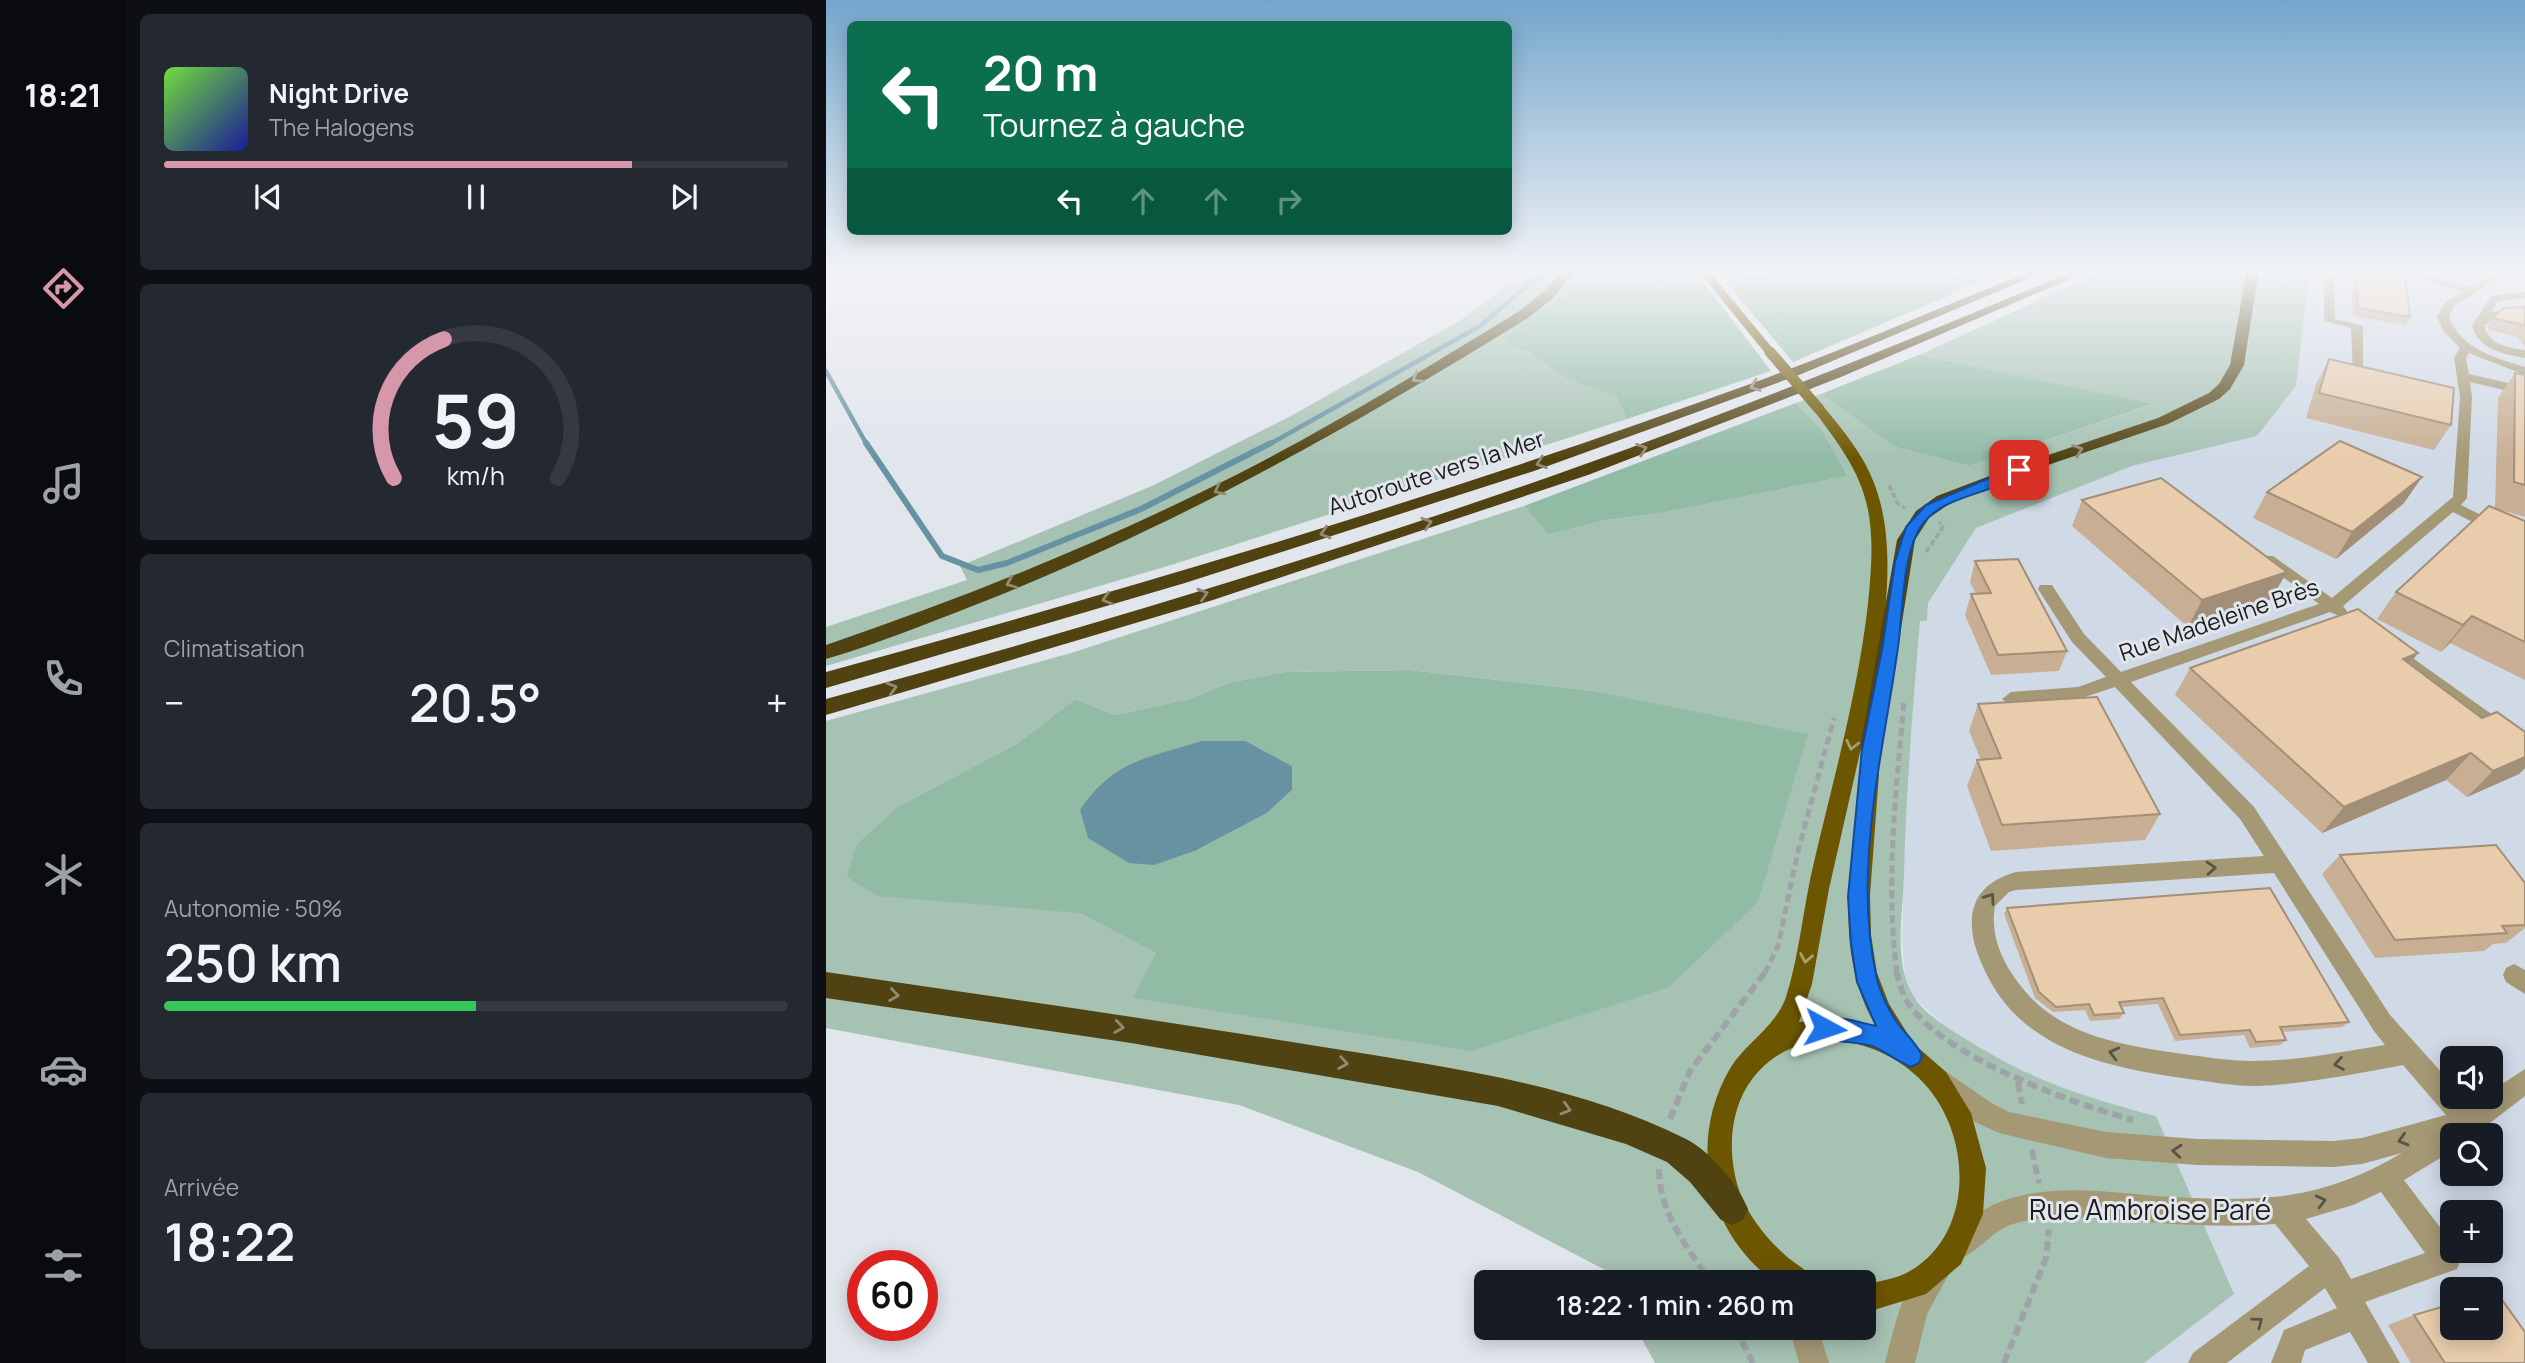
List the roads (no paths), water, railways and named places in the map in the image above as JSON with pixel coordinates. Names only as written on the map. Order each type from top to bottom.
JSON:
[{"type":"highway","points":[[826,652],[1006,586],[1141,527],[1245,476],[1493,333]]},
{"type":"highway","name":"Autoroute vers la Mer","points":[[826,680],[1200,572],[1516,471],[1761,384],[1887,333]]},
{"type":"highway","points":[[826,707],[1268,574],[1584,470],[1866,362],[1935,333]]},
{"type":"highway","points":[[1871,749],[1906,540],[1922,515],[1943,500],[2162,421],[2214,396],[2225,386],[2237,365],[2242,333]]},
{"type":"highway","points":[[826,985],[1131,1029],[1418,1075],[1556,1106],[1628,1129],[1678,1151],[1701,1171],[1732,1209]]},
{"type":"main road","points":[[1754,333],[1819,409],[1864,472],[1874,502],[1878,567],[1867,678],[1817,890],[1797,1000],[1789,1018],[1735,1085],[1720,1128],[1719,1160],[1732,1209],[1762,1254],[1783,1270]]},
{"type":"main road","points":[[1867,678],[1871,749],[1858,897],[1861,944],[1868,982],[1888,1028],[1951,1100],[1961,1118],[1973,1157],[1975,1178],[1969,1219],[1944,1262],[1904,1291],[1876,1297]]},
{"type":"main road","points":[[1762,1052],[1798,1033],[1843,1029],[1878,1037],[1918,1062]]},
{"type":"street","points":[[2357,333],[2359,376]]},
{"type":"street","points":[[2451,333],[2467,346],[2525,372]]},
{"type":"street","points":[[2480,333],[2481,338],[2500,348],[2525,354]]},
{"type":"street","points":[[2467,346],[2460,355],[2466,397],[2463,490],[2452,506],[2496,526],[2525,544]]},
{"type":"street","points":[[2463,377],[2525,391]]},
{"type":"street","name":"Rue Madeleine Brès","points":[[2011,699],[2064,696],[2331,606],[2452,506]]},
{"type":"street","points":[[2258,552],[2355,622]]},
{"type":"street","points":[[2046,589],[2069,628],[2233,797],[2361,994],[2406,1053],[2468,1121]]},
{"type":"street","points":[[2378,638],[2525,748]]},
{"type":"street","points":[[2278,864],[2016,881],[2002,885],[1985,902],[1983,934],[1993,964],[2019,1005],[2057,1035],[2083,1046],[2140,1060],[2260,1074],[2298,1071],[2406,1053]]},
{"type":"street","name":"Rue Ambroise Paré","points":[[1918,1062],[1973,1105],[2008,1124],[2106,1145],[2208,1153],[2333,1154],[2372,1148],[2468,1121]]},
{"type":"street","name":"Rue Ambroise Paré","points":[[1900,1363],[1914,1310],[1944,1262],[1981,1225],[2023,1208],[2090,1205],[2225,1213],[2281,1210],[2325,1201],[2385,1176],[2414,1160],[2525,1081]]},
{"type":"street","points":[[2286,1363],[2294,1340],[2351,1305],[2447,1259],[2385,1176]]},
{"type":"street","points":[[2281,1210],[2329,1268],[2385,1363]]},
{"type":"street","points":[[1762,1254],[1774,1270]]},
{"type":"street","points":[[2203,1363],[2329,1268]]},
{"type":"street","points":[[1806,1340],[1814,1363]]},
{"type":"water","points":[[1202,741],[1246,741],[1292,766],[1292,790],[1267,813],[1197,850],[1154,865],[1129,863],[1088,838],[1080,810],[1106,781],[1133,763]]},
{"type":"waterway","points":[[1268,445],[1468,333]]},
{"type":"waterway","points":[[826,371],[867,445]]},
{"type":"waterway","points":[[866,443],[942,556],[978,570],[1007,563],[1141,509],[1271,443]]}]
